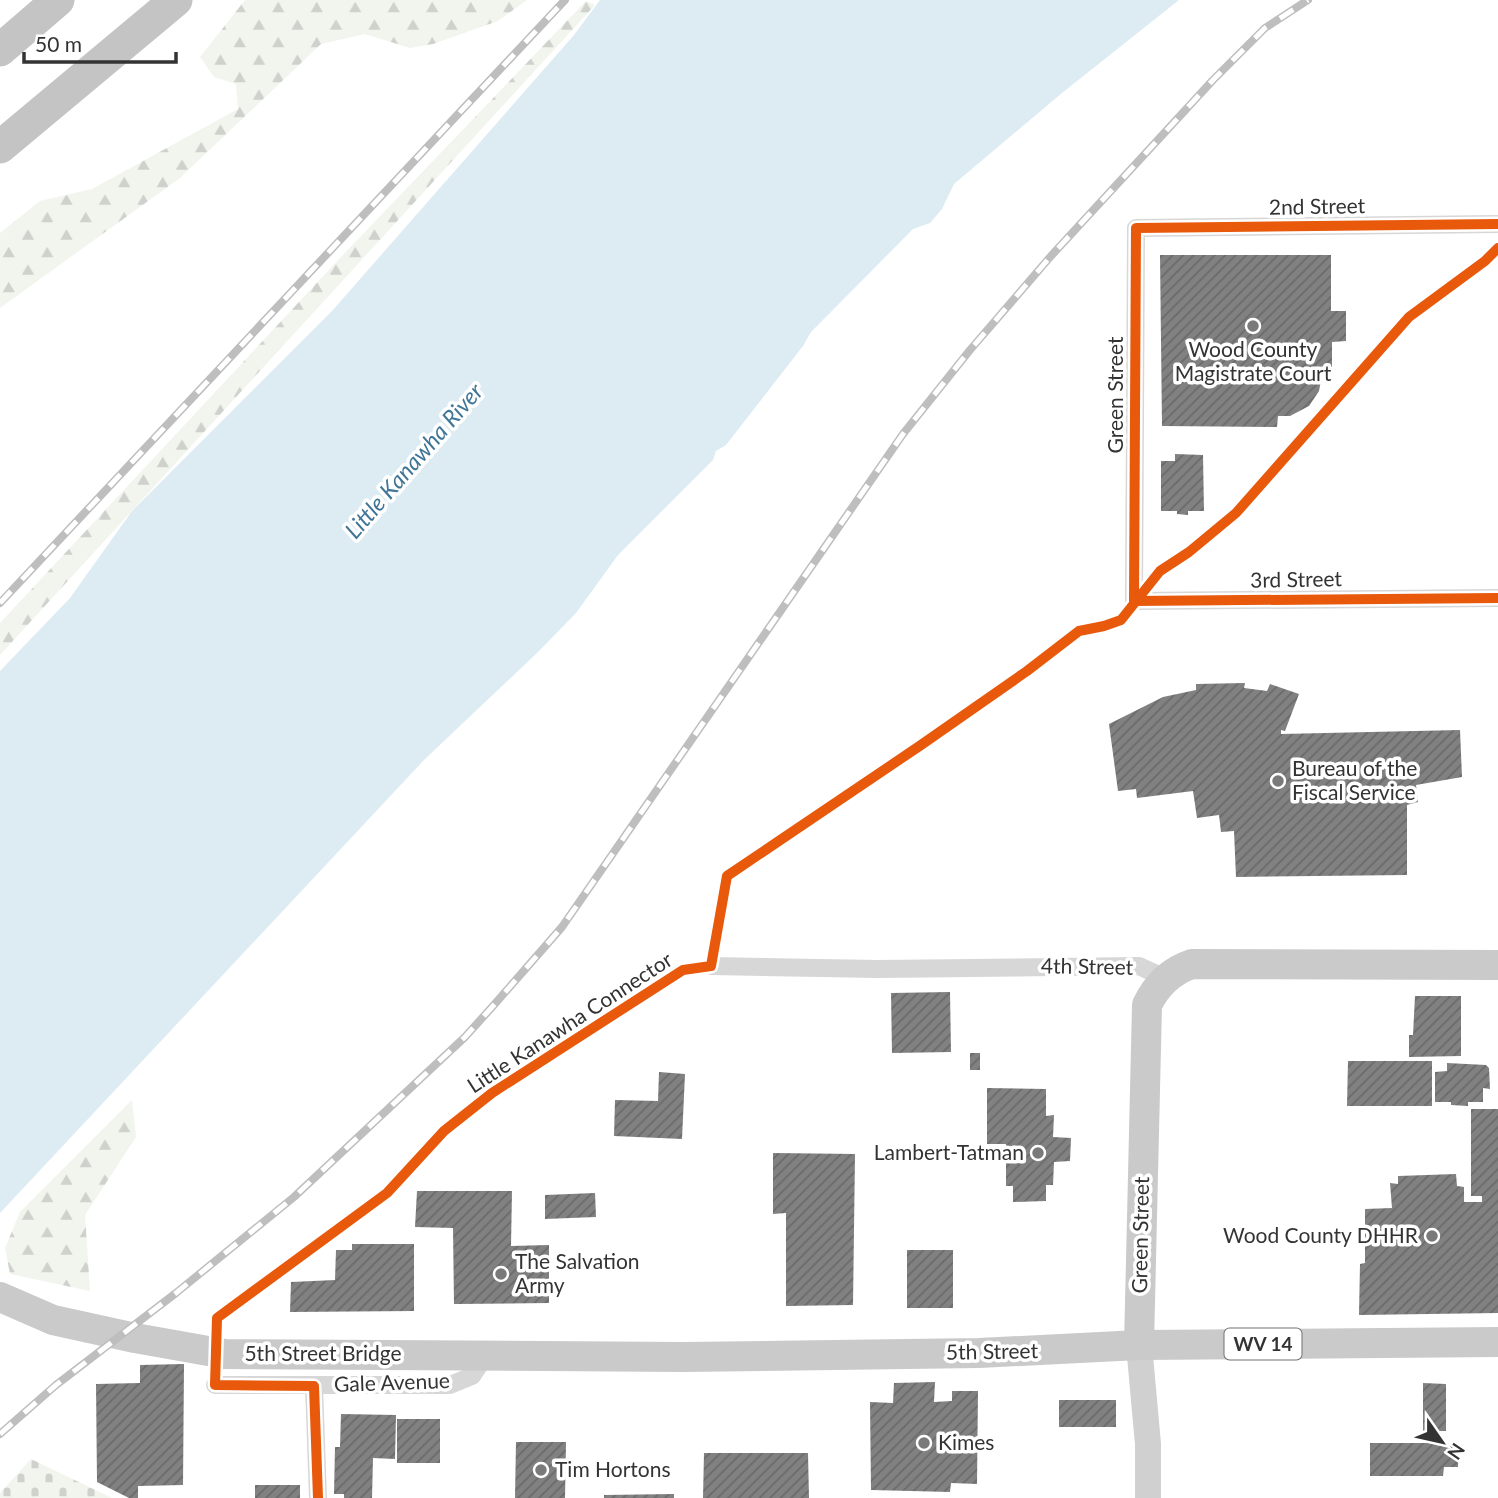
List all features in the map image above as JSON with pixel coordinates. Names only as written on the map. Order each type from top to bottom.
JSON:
[{"type":"highway","points":[[0,50],[58,0]]},
{"type":"highway","points":[[0,147],[165,10]]},
{"type":"main road","points":[[1165,978],[1192,964],[1498,965]]},
{"type":"main road","name":"Green Street","points":[[1139,1345],[1147,1005],[1154,990],[1165,978]]},
{"type":"main road","name":"5th Street Bridge","points":[[0,1297],[53,1320],[225,1354],[486,1355]]},
{"type":"main road","name":"5th Street","points":[[486,1355],[683,1357],[979,1353],[1139,1345],[1498,1342]]},
{"type":"street","name":"2nd Street","points":[[1136,228],[1498,224]]},
{"type":"street","name":"Green Street","points":[[1134,562],[1136,228]]},
{"type":"street","name":"3rd Street","points":[[1134,562],[1134,601],[1498,598]]},
{"type":"street","name":"4th Street","points":[[711,966],[878,969],[1139,966],[1165,978]]},
{"type":"street","name":"Green Street","points":[[1139,1345],[1148,1444],[1148,1498]]},
{"type":"street","name":"Gale Avenue","points":[[318,1498],[314,1386],[450,1385],[472,1376],[486,1355]]},
{"type":"street","points":[[215,1385],[314,1386]]},
{"type":"green space","points":[[245,0],[527,0],[498,21],[433,44],[410,48],[365,34],[321,44],[180,178],[0,308],[0,233],[40,201],[92,189],[238,109],[236,84],[214,77],[200,57]]},
{"type":"green space","points":[[586,1],[595,5],[0,655],[0,623],[340,258]]},
{"type":"green space","points":[[132,1100],[136,1137],[85,1215],[90,1291],[10,1274],[5,1248],[20,1212]]},
{"type":"green space","points":[[31,1459],[112,1498],[0,1498],[0,1493]]},
{"type":"water","name":"Little Kanawha River","points":[[600,0],[1179,0],[954,184],[942,209],[930,223],[913,229],[811,332],[726,445],[716,451],[713,460],[618,555],[576,613],[424,760],[0,1213],[0,671],[70,598],[132,511],[332,311],[574,35]]},
{"type":"building","name":"Wood County Magistrate Court","points":[[1160,255],[1331,255],[1331,311],[1346,311],[1346,341],[1332,342],[1332,370],[1323,370],[1319,391],[1309,406],[1290,416],[1278,416],[1277,427],[1162,426]]},
{"type":"building","points":[[1175,454],[1203,455],[1204,511],[1188,511],[1188,515],[1177,514],[1177,511],[1161,511],[1161,461],[1175,461]]},
{"type":"building","name":"Bureau of the Fiscal Service","points":[[1245,683],[1244,688],[1267,691],[1270,684],[1299,694],[1285,731],[1281,730],[1281,734],[1460,730],[1462,777],[1416,785],[1418,802],[1407,805],[1407,875],[1236,877],[1234,831],[1221,832],[1219,815],[1197,818],[1193,791],[1137,798],[1136,789],[1118,791],[1109,724],[1163,697],[1196,690],[1196,684]]},
{"type":"building","points":[[950,992],[951,1052],[892,1053],[891,993]]},
{"type":"building","points":[[1415,996],[1461,996],[1461,1056],[1409,1057],[1409,1035],[1413,1035]]},
{"type":"building","points":[[970,1053],[980,1053],[980,1070],[970,1070]]},
{"type":"building","points":[[1348,1061],[1432,1061],[1432,1106],[1347,1106]]},
{"type":"building","points":[[1447,1063],[1486,1065],[1489,1068],[1490,1089],[1483,1088],[1483,1102],[1468,1102],[1468,1106],[1435,1102],[1435,1072],[1447,1071]]},
{"type":"building","points":[[659,1072],[685,1074],[682,1139],[614,1136],[615,1100],[658,1101]]},
{"type":"building","name":"Lambert-Tatman","points":[[987,1088],[1046,1089],[1046,1116],[1054,1115],[1053,1137],[1071,1138],[1070,1161],[1054,1162],[1053,1185],[1046,1185],[1046,1201],[1013,1202],[1013,1186],[1006,1186],[1006,1144],[987,1144]]},
{"type":"building","name":"Wood County DHHR","points":[[1471,1109],[1498,1109],[1498,1313],[1359,1315],[1360,1264],[1365,1263],[1365,1209],[1392,1208],[1390,1183],[1398,1184],[1398,1176],[1456,1174],[1457,1186],[1464,1187],[1464,1202],[1482,1202],[1482,1196],[1471,1196]]},
{"type":"building","points":[[773,1153],[855,1154],[853,1305],[786,1306],[786,1213],[773,1214]]},
{"type":"building","name":"The Salvation Army","points":[[417,1191],[512,1191],[511,1246],[549,1245],[549,1303],[454,1304],[453,1228],[415,1227]]},
{"type":"building","points":[[595,1193],[596,1217],[545,1219],[545,1195]]},
{"type":"building","points":[[352,1244],[414,1244],[414,1311],[290,1312],[291,1282],[335,1280],[336,1250],[352,1250]]},
{"type":"building","points":[[907,1250],[953,1250],[953,1308],[907,1308]]},
{"type":"building","points":[[184,1364],[183,1485],[138,1486],[138,1498],[129,1498],[97,1482],[96,1384],[140,1383],[140,1365]]},
{"type":"building","name":"Kimes","points":[[935,1382],[934,1402],[952,1401],[952,1391],[978,1391],[977,1484],[951,1483],[950,1492],[871,1490],[870,1402],[893,1403],[894,1383]]},
{"type":"building","points":[[1423,1383],[1446,1384],[1446,1431],[1423,1431]]},
{"type":"building","points":[[1059,1400],[1116,1400],[1116,1427],[1059,1427]]},
{"type":"building","points":[[341,1414],[396,1415],[395,1459],[373,1458],[372,1498],[344,1498],[344,1494],[334,1494],[335,1447],[340,1447]]},
{"type":"building","points":[[397,1419],[440,1419],[440,1463],[397,1463]]},
{"type":"building","name":"Tim Hortons","points":[[516,1442],[566,1442],[565,1498],[515,1498]]},
{"type":"building","points":[[1370,1443],[1444,1443],[1444,1446],[1459,1446],[1458,1467],[1444,1467],[1443,1476],[1370,1476]]},
{"type":"building","points":[[704,1453],[808,1453],[809,1498],[703,1498]]},
{"type":"building","points":[[255,1485],[300,1485],[300,1498],[255,1498]]},
{"type":"building","points":[[674,1494],[674,1498],[604,1498],[604,1495]]},
{"type":"railway","points":[[0,603],[565,0]]},
{"type":"railway","points":[[0,1434],[56,1385],[176,1293],[294,1197],[465,1037],[562,927],[903,434],[970,350],[1051,256],[1213,80],[1265,28],[1308,0]]},
{"type":"cycle path","points":[[1498,224],[1136,228],[1134,601],[1498,598]]},
{"type":"cycle path","name":"Little Kanawha Connector","points":[[318,1498],[314,1386],[215,1385],[217,1318],[387,1193],[444,1131],[492,1093],[683,970],[711,966],[727,876],[921,745],[1079,631],[1121,620],[1160,571],[1189,552],[1236,513],[1409,317],[1485,261],[1498,248]]},
{"type":"place","name":"Wood County Magistrate Court","points":[[1253,326]]},
{"type":"place","name":"Bureau of the Fiscal Service","points":[[1278,781]]},
{"type":"place","name":"Lambert-Tatman","points":[[1038,1153]]},
{"type":"place","name":"Wood County DHHR","points":[[1432,1236]]},
{"type":"place","name":"The Salvation Army","points":[[501,1274]]},
{"type":"place","name":"Kimes","points":[[924,1443]]},
{"type":"place","name":"Tim Hortons","points":[[541,1470]]}]
